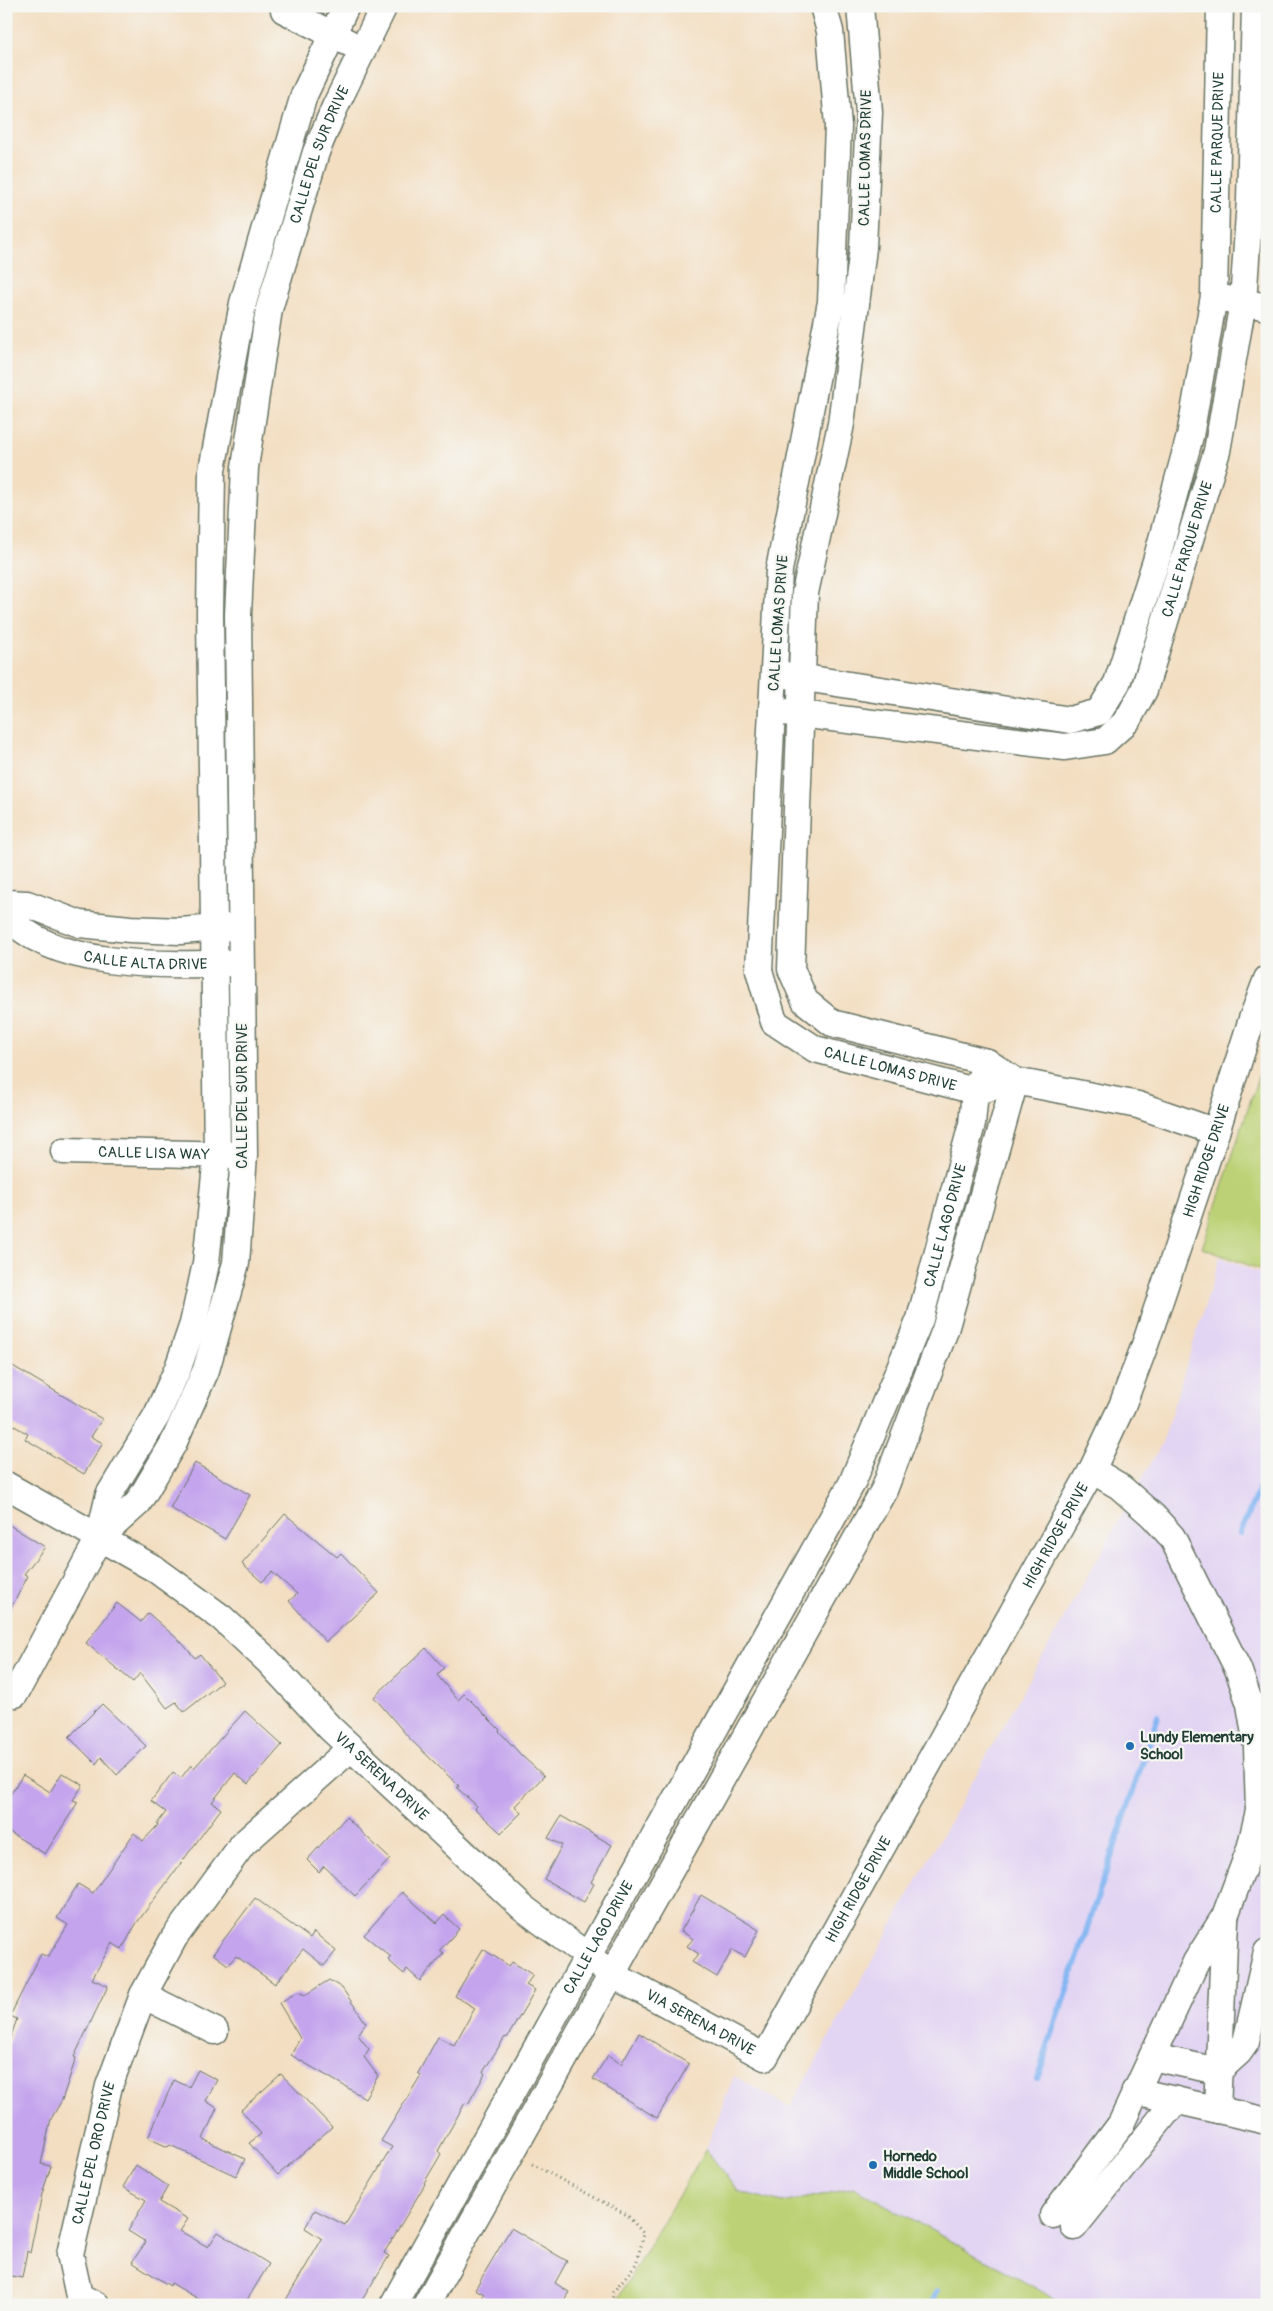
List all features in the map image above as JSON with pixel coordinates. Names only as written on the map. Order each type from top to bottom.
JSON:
[{"type":"street","name":"CALLE DEL SUR DRIVE","points":[[15,1694],[99,1538],[109,1496],[157,1415],[178,1368],[193,1324],[206,1264],[217,1155],[210,615],[212,470],[243,303],[304,95],[346,6]]},
{"type":"street","name":"CALLE DEL SUR DRIVE","points":[[99,1538],[138,1503],[173,1444],[206,1370],[236,1263],[244,1155],[238,615],[245,468],[269,309],[316,152],[335,106],[384,6]]},
{"type":"street","name":"CALLE LOMAS DRIVE","points":[[822,6],[830,31],[838,126],[830,302],[779,570],[759,970],[774,1022],[815,1049],[975,1091],[1015,1081]]},
{"type":"street","name":"CALLE LOMAS DRIVE","points":[[860,6],[870,112],[863,248],[841,424],[805,593],[791,969],[805,1001],[832,1023],[987,1062],[1015,1081],[1138,1105],[1216,1132]]},
{"type":"street","name":"CALLE PARQUE DRIVE","points":[[771,711],[1065,747],[1105,741],[1117,682],[1156,561],[1190,436],[1214,296],[1220,6]]},
{"type":"street","name":"CALLE PARQUE DRIVE","points":[[1108,721],[1128,721],[1144,690],[1217,451],[1255,304],[1250,200],[1255,6]]},
{"type":"street","points":[[284,10],[363,50]]},
{"type":"street","points":[[1214,296],[1255,304]]},
{"type":"street","points":[[830,302],[855,309]]},
{"type":"street","points":[[243,303],[269,309]]},
{"type":"street","points":[[210,615],[238,615]]},
{"type":"street","points":[[774,673],[1070,720],[1108,721]]},
{"type":"street","points":[[763,888],[794,887]]},
{"type":"street","name":"CALLE ALTA DRIVE","points":[[6,903],[27,904],[80,924],[130,929],[180,931],[242,926]]},
{"type":"street","name":"CALLE ALTA DRIVE","points":[[6,914],[14,923],[52,946],[104,961],[242,962]]},
{"type":"street","points":[[52,946],[63,918]]},
{"type":"street","name":"HIGH RIDGE DRIVE","points":[[765,2057],[1092,1470],[1122,1406],[1267,979]]},
{"type":"street","points":[[774,1022],[805,1001]]},
{"type":"street","name":"CALLE LAGO DRIVE","points":[[393,2305],[852,1483],[920,1319],[972,1124],[975,1091],[987,1062]]},
{"type":"street","name":"CALLE LAGO DRIVE","points":[[426,2305],[884,1490],[944,1330],[1015,1081]]},
{"type":"street","name":"CALLE LISA WAY","points":[[64,1151],[244,1155]]},
{"type":"street","points":[[892,1386],[919,1398]]},
{"type":"street","points":[[1092,1470],[1119,1486],[1153,1516],[1172,1537],[1238,1669],[1262,1747],[1259,1811],[1250,1849],[1225,1916],[1196,1962],[1121,2124],[1064,2221],[1176,2100]]},
{"type":"street","name":"VIA SERENA DRIVE","points":[[6,1485],[155,1569],[222,1618],[268,1661],[351,1748],[522,1907],[588,1957],[613,1974],[765,2057]]},
{"type":"street","points":[[742,1682],[768,1698]]},
{"type":"street","name":"CALLE DEL ORO DRIVE","points":[[96,2305],[79,2296],[70,2254],[109,2086],[143,1995],[174,1938],[243,1844],[351,1748]]},
{"type":"street","points":[[1218,2110],[1225,1916]]},
{"type":"street","points":[[1218,2072],[1239,2052],[1246,2042],[1267,1952]]},
{"type":"street","points":[[143,1995],[215,2031]]},
{"type":"street","points":[[1152,2057],[1218,2072]]},
{"type":"street","points":[[1135,2092],[1267,2121]]},
{"type":"street","points":[[455,2193],[480,2208]]},
{"type":"path","points":[[512,2153],[628,2216],[644,2234],[636,2264],[612,2292],[612,2305]]},
{"type":"shaded area","name":"Lundy Elementary School","points":[[1220,1257],[1267,1276],[1267,2305],[1055,2305],[1057,2300],[855,2188],[782,2203],[737,2191],[706,2149],[734,2076],[790,2107],[1162,1443]]},
{"type":"green space","points":[[1267,1050],[1267,1272],[1202,1248]]},
{"type":"green space","points":[[706,2149],[737,2191],[782,2203],[855,2188],[1057,2300],[1055,2305],[614,2305]]},
{"type":"building","points":[[6,1362],[102,1419],[91,1437],[103,1443],[84,1474],[25,1439],[28,1434],[6,1421]]},
{"type":"building","points":[[195,1463],[250,1495],[225,1539],[170,1508]]},
{"type":"building","points":[[285,1514],[337,1557],[341,1553],[379,1593],[326,1642],[289,1601],[297,1594],[272,1572],[262,1582],[242,1564]]},
{"type":"building","points":[[6,1523],[45,1547],[24,1574],[28,1576],[6,1617]]},
{"type":"building","points":[[117,1603],[141,1622],[148,1613],[182,1643],[195,1658],[200,1654],[222,1682],[184,1712],[176,1702],[167,1708],[140,1673],[133,1682],[86,1643]]},
{"type":"building","points":[[426,1648],[444,1668],[437,1675],[458,1700],[464,1694],[500,1730],[521,1755],[544,1776],[515,1806],[521,1813],[501,1833],[474,1808],[477,1806],[410,1739],[374,1697]]},
{"type":"building","points":[[102,1704],[146,1746],[117,1775],[101,1757],[96,1764],[69,1737]]},
{"type":"building","points":[[245,1711],[282,1745],[248,1784],[235,1773],[212,1802],[221,1809],[136,1924],[122,1949],[112,1943],[92,1979],[108,1986],[74,2057],[76,2058],[62,2100],[51,2119],[41,2164],[51,2166],[42,2194],[30,2253],[27,2251],[22,2278],[6,2275],[6,2050],[17,2019],[10,2016],[41,1954],[48,1957],[68,1925],[57,1918],[78,1884],[93,1893],[134,1833],[143,1841],[158,1825],[166,1812],[151,1801],[173,1772],[181,1778],[191,1765],[194,1768]]},
{"type":"building","points":[[62,1773],[83,1785],[73,1800],[78,1802],[45,1854],[6,1830],[6,1801],[23,1775],[50,1792]]},
{"type":"building","points":[[561,1816],[612,1845],[591,1882],[594,1884],[584,1902],[544,1879],[562,1845],[548,1838]]},
{"type":"building","points":[[346,1817],[390,1859],[355,1896],[324,1866],[319,1872],[307,1860]]},
{"type":"building","points":[[402,1892],[437,1923],[444,1915],[459,1929],[440,1950],[444,1953],[420,1981],[407,1969],[404,1974],[388,1960],[391,1957],[364,1935]]},
{"type":"building","points":[[701,1895],[759,1930],[745,1957],[732,1950],[717,1977],[692,1962],[699,1954],[687,1946],[693,1939],[681,1931]]},
{"type":"building","points":[[255,1898],[310,1938],[314,1932],[336,1951],[324,1966],[303,1949],[275,1984],[236,1956],[228,1965],[213,1954]]},
{"type":"building","points":[[483,1949],[509,1966],[512,1962],[533,1975],[526,1985],[535,1990],[507,2038],[505,2037],[483,2072],[485,2074],[468,2104],[465,2103],[438,2151],[441,2154],[384,2253],[389,2256],[359,2305],[283,2305],[322,2239],[305,2228],[315,2210],[345,2225],[392,2147],[381,2141],[421,2075],[418,2073],[438,2037],[454,2045],[475,2008],[455,1996]]},
{"type":"building","points":[[329,1980],[342,1988],[366,2023],[358,2035],[369,2049],[364,2057],[378,2076],[365,2098],[291,2055],[300,2038],[279,2003],[298,1992],[305,1995]]},
{"type":"building","points":[[639,2033],[689,2064],[657,2118],[593,2079],[608,2055],[621,2064]]},
{"type":"building","points":[[198,2070],[217,2080],[206,2101],[217,2108],[203,2139],[245,2159],[236,2176],[170,2145],[168,2147],[148,2138],[174,2080],[189,2087]]},
{"type":"building","points":[[281,2074],[332,2127],[278,2175],[249,2143],[261,2134],[241,2110]]},
{"type":"building","points":[[136,2165],[168,2186],[159,2202],[188,2219],[180,2231],[208,2247],[218,2232],[269,2264],[244,2305],[209,2305],[171,2283],[170,2286],[132,2262],[146,2242],[128,2231],[146,2200],[123,2187]]},
{"type":"building","points":[[511,2228],[567,2261],[555,2283],[569,2292],[561,2305],[478,2305],[484,2294],[475,2289]]},
{"type":"waterway","points":[[1240,1533],[1267,1472]]},
{"type":"waterway","points":[[1037,2079],[1158,1716]]},
{"type":"waterway","points":[[932,2305],[937,2291]]},
{"type":"place","name":"Lundy Elementary School","points":[[1130,1746]]},
{"type":"place","name":"Hornedo Middle School","points":[[873,2165]]}]
